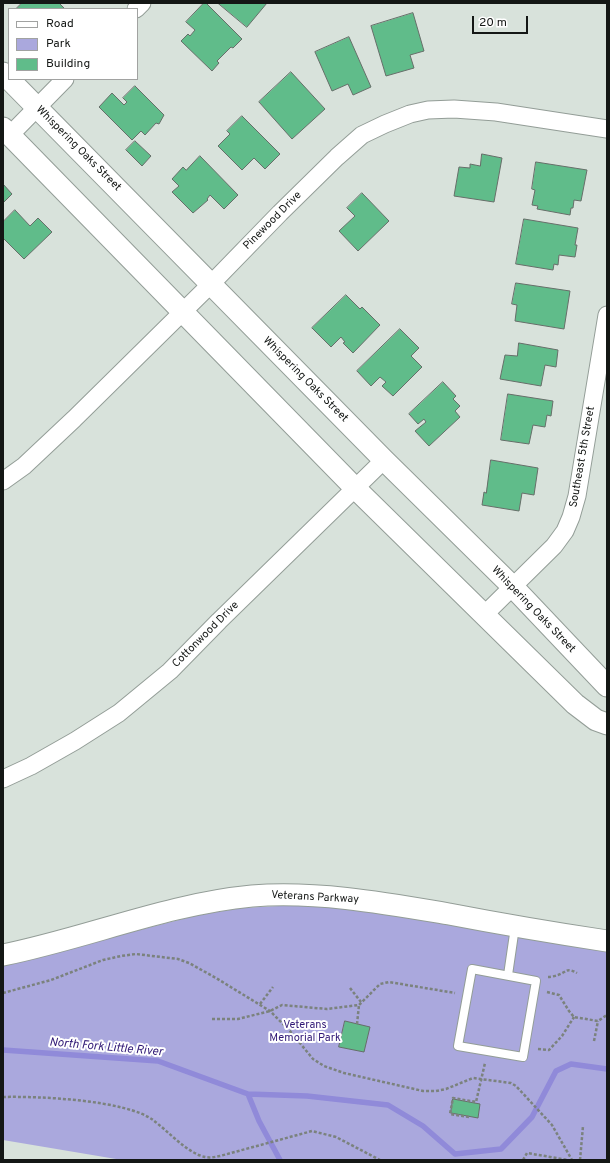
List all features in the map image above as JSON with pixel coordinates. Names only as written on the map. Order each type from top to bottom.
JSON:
[{"type":"street","name":"Whispering Oaks Street","points":[[10,80],[384,460],[513,587],[607,686]]},
{"type":"street","points":[[64,80],[37,107],[6,131],[355,488],[575,704],[596,720],[607,724]]},
{"type":"street","name":"Pinewood Drive","points":[[3,481],[24,466],[74,419],[337,157],[362,136],[385,124],[410,114],[428,110],[454,109],[496,112],[607,129]]},
{"type":"street","name":"Southeast 5th Street","points":[[485,614],[554,546],[565,531],[571,517],[577,496],[607,314]]},
{"type":"street","name":"Cottonwood Drive","points":[[3,779],[75,741],[119,713],[170,671],[384,460]]},
{"type":"street","name":"Veterans Parkway","points":[[3,955],[50,944],[176,909],[252,896],[291,895],[357,900],[607,941]]},
{"type":"lane","points":[[508,976],[515,926]]},
{"type":"lane","points":[[472,969],[536,980],[523,1058],[458,1046],[472,969]]},
{"type":"path","points":[[3,993],[51,980],[103,960],[136,954],[178,959],[189,963],[270,1011],[290,1031],[313,1059],[324,1066],[344,1073],[423,1091],[436,1091],[473,1078],[511,1082],[552,1125],[572,1160]]},
{"type":"path","points":[[536,980],[560,974],[564,970],[570,970],[577,973]]},
{"type":"path","points":[[212,1019],[238,1019],[270,1011],[282,1005],[327,1009],[358,1004],[380,984],[389,982],[468,995]]},
{"type":"path","points":[[260,1004],[273,987]]},
{"type":"path","points":[[350,988],[361,1002]]},
{"type":"path","points":[[534,990],[559,995],[574,1017],[598,1021],[607,1015]]},
{"type":"path","points":[[357,1024],[358,1004]]},
{"type":"path","points":[[524,1047],[549,1050],[562,1036],[574,1017]]},
{"type":"path","points":[[594,1041],[598,1021]]},
{"type":"path","points":[[469,1117],[450,1114],[453,1098],[476,1102],[481,1078]]},
{"type":"path","points":[[3,1097],[52,1099],[117,1106],[137,1112],[152,1120],[168,1134],[197,1154],[206,1157],[220,1156],[312,1131],[336,1137],[380,1160]]},
{"type":"path","points":[[580,1160],[583,1126]]},
{"type":"path","points":[[523,1160],[527,1153],[568,1160]]},
{"type":"green space","name":"Veterans Memorial Park","points":[[296,905],[365,910],[607,952],[607,1160],[122,1160],[3,1140],[3,965],[198,915],[242,908]]},
{"type":"building","points":[[22,3],[59,3],[64,8],[17,8]]},
{"type":"building","points":[[204,3],[206,3],[242,39],[233,48],[231,47],[217,61],[219,63],[212,71],[181,41],[188,34],[190,36],[195,30],[186,22]]},
{"type":"building","points":[[218,3],[267,3],[247,27]]},
{"type":"building","points":[[413,13],[424,51],[410,55],[414,68],[386,76],[371,26]]},
{"type":"building","points":[[349,37],[371,87],[353,95],[348,84],[332,91],[315,52]]},
{"type":"building","points":[[291,72],[325,109],[292,139],[259,102]]},
{"type":"building","points":[[135,86],[164,115],[159,124],[156,123],[145,135],[141,131],[132,140],[99,107],[112,93],[124,105],[127,102],[123,98]]},
{"type":"building","points":[[242,116],[280,154],[265,169],[254,158],[242,170],[218,146],[230,134],[227,131]]},
{"type":"building","points":[[135,141],[151,156],[142,166],[126,150]]},
{"type":"building","points":[[482,154],[502,158],[494,202],[454,196],[459,167],[470,168],[470,164],[480,166]]},
{"type":"building","points":[[200,156],[238,195],[224,209],[210,195],[207,199],[208,200],[193,213],[172,192],[179,186],[172,179],[183,167],[186,170]]},
{"type":"building","points":[[536,162],[587,170],[581,201],[574,200],[570,215],[537,209],[538,206],[532,205],[535,190],[532,189]]},
{"type":"building","points":[[3,184],[12,194],[3,203]]},
{"type":"building","points":[[362,193],[389,221],[358,251],[339,231],[355,216],[347,208]]},
{"type":"building","points":[[15,210],[30,226],[38,218],[52,232],[24,259],[3,238],[3,222]]},
{"type":"building","points":[[524,219],[578,228],[575,245],[577,245],[575,257],[559,255],[558,265],[554,264],[553,270],[516,264]]},
{"type":"building","points":[[516,283],[570,291],[564,329],[515,321],[517,305],[512,304]]},
{"type":"building","points":[[346,295],[360,309],[362,307],[380,325],[353,353],[343,343],[345,342],[341,337],[331,347],[312,328]]},
{"type":"building","points":[[400,329],[419,348],[411,356],[422,367],[393,396],[382,386],[386,382],[380,377],[371,386],[357,371]]},
{"type":"building","points":[[519,343],[558,350],[556,367],[545,365],[541,386],[500,379],[505,355],[517,356]]},
{"type":"building","points":[[443,382],[456,396],[453,399],[460,406],[455,411],[460,417],[429,446],[415,431],[426,422],[424,419],[418,424],[409,414]]},
{"type":"building","points":[[508,394],[553,401],[551,416],[547,415],[545,427],[533,425],[529,444],[501,440]]},
{"type":"building","points":[[491,460],[538,468],[534,495],[522,493],[519,511],[482,505],[484,492],[486,493]]},
{"type":"building","points":[[345,1021],[370,1027],[364,1052],[339,1047]]},
{"type":"building","points":[[453,1099],[480,1104],[478,1118],[451,1113]]},
{"type":"waterway","name":"North Fork Little River","points":[[3,1050],[158,1061],[248,1094],[259,1121],[280,1160]]},
{"type":"waterway","points":[[248,1094],[307,1096],[388,1105],[423,1126],[455,1154],[501,1149],[532,1117],[556,1071],[571,1064],[607,1069]]}]
